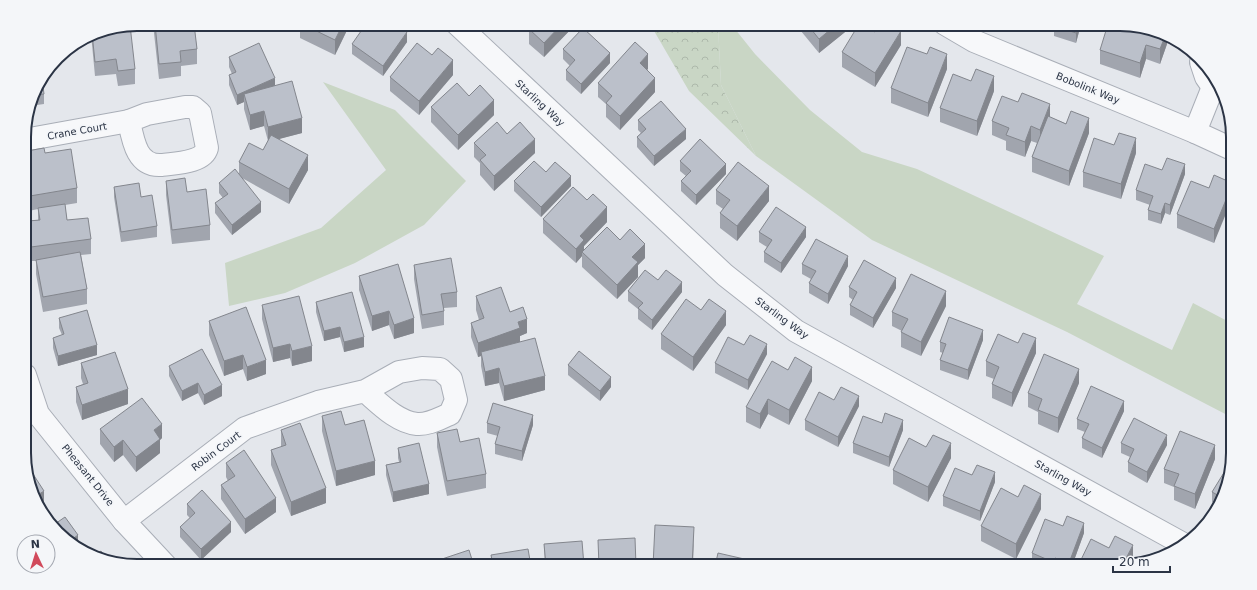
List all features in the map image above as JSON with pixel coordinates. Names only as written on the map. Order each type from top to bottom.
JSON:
[{"type":"street","name":"Starling Way","points":[[464,31],[725,275],[796,331],[1178,541]]},
{"type":"street","name":"Bobolink Way","points":[[957,31],[974,41],[1226,146]]},
{"type":"street","points":[[1205,73],[1211,83]]},
{"type":"street","points":[[1195,132],[1214,89]]},
{"type":"street","name":"Crane Court","points":[[31,139],[129,121]]},
{"type":"street","name":"Robin Court","points":[[124,520],[245,428],[318,402],[365,391]]},
{"type":"street","name":"Pheasant Drive","points":[[31,393],[38,414],[124,520],[160,559]]},
{"type":"green space","points":[[654,31],[718,31],[721,85],[756,156],[689,91]]},
{"type":"green space","points":[[718,31],[737,31],[755,54],[810,110],[862,152],[917,169],[1104,256],[1077,304],[1172,350],[1193,303],[1226,320],[1226,414],[1067,332],[872,240],[756,156],[721,85]]},
{"type":"green space","points":[[323,82],[395,110],[466,181],[424,225],[355,263],[285,293],[229,306],[225,263],[321,228],[386,170]]},
{"type":"building","points":[[131,31],[135,69],[118,71],[116,59],[95,62],[93,41],[109,35]]},
{"type":"building","points":[[156,31],[195,31],[197,49],[180,51],[181,62],[159,64]]},
{"type":"building","points":[[316,31],[340,31],[335,40]]},
{"type":"building","points":[[361,31],[407,32],[383,66],[352,44]]},
{"type":"building","points":[[531,31],[555,31],[544,43]]},
{"type":"building","points":[[580,31],[586,31],[610,53],[581,84],[566,70],[575,60],[563,49]]},
{"type":"building","points":[[813,31],[829,31],[819,39]]},
{"type":"building","points":[[855,31],[901,31],[875,73],[842,52]]},
{"type":"building","points":[[1106,31],[1127,31],[1141,33],[1164,40],[1160,49],[1146,45],[1140,63],[1100,50]]},
{"type":"building","points":[[635,42],[648,54],[640,63],[655,78],[620,116],[606,103],[612,96],[598,83]]},
{"type":"building","points":[[259,43],[275,78],[237,95],[229,75],[236,72],[229,57]]},
{"type":"building","points":[[417,43],[432,55],[438,48],[453,60],[419,101],[390,77]]},
{"type":"building","points":[[907,47],[927,54],[930,47],[947,54],[928,103],[891,88]]},
{"type":"building","points":[[976,69],[994,76],[977,121],[940,108],[953,74],[971,81]]},
{"type":"building","points":[[292,81],[302,118],[268,127],[264,111],[250,115],[244,94]]},
{"type":"building","points":[[457,83],[469,96],[480,85],[494,100],[458,135],[431,107]]},
{"type":"building","points":[[43,88],[44,94],[40,94]]},
{"type":"building","points":[[1022,93],[1050,104],[1040,130],[1031,126],[1025,142],[1006,135],[1009,128],[992,121],[1002,96],[1018,102]]},
{"type":"building","points":[[661,101],[686,129],[654,156],[637,137],[646,129],[638,120]]},
{"type":"building","points":[[1071,111],[1089,118],[1069,171],[1032,157],[1048,116],[1066,124]]},
{"type":"building","points":[[497,122],[507,134],[520,122],[535,139],[494,176],[480,160],[486,155],[474,143]]},
{"type":"building","points":[[1119,133],[1136,138],[1121,184],[1083,172],[1094,138],[1114,145]]},
{"type":"building","points":[[271,135],[308,155],[289,189],[239,162],[249,143],[263,150]]},
{"type":"building","points":[[700,139],[726,164],[696,195],[681,181],[691,171],[680,161]]},
{"type":"building","points":[[44,148],[45,153],[71,149],[77,188],[31,196],[31,150]]},
{"type":"building","points":[[1167,158],[1185,164],[1170,205],[1165,203],[1161,214],[1148,210],[1153,196],[1136,190],[1145,164],[1162,170]]},
{"type":"building","points":[[534,161],[546,172],[555,162],[571,176],[541,207],[514,181]]},
{"type":"building","points":[[738,162],[769,186],[737,226],[720,213],[730,200],[716,190]]},
{"type":"building","points":[[235,169],[261,202],[232,225],[215,203],[228,194],[219,183]]},
{"type":"building","points":[[1214,175],[1226,180],[1226,200],[1214,229],[1177,214],[1191,181],[1209,188]]},
{"type":"building","points":[[185,178],[187,192],[206,189],[210,225],[172,230],[166,181]]},
{"type":"building","points":[[139,183],[141,197],[152,195],[157,226],[121,232],[114,187]]},
{"type":"building","points":[[573,187],[587,200],[593,194],[607,207],[580,236],[584,240],[576,249],[543,219]]},
{"type":"building","points":[[65,204],[67,220],[88,218],[91,239],[31,247],[31,221],[40,220],[38,208]]},
{"type":"building","points":[[776,207],[806,227],[781,263],[764,252],[772,240],[759,232]]},
{"type":"building","points":[[607,227],[620,240],[630,229],[645,244],[632,257],[638,262],[617,285],[582,252]]},
{"type":"building","points":[[816,239],[848,256],[828,294],[809,283],[816,271],[802,264]]},
{"type":"building","points":[[80,252],[87,289],[43,297],[36,260]]},
{"type":"building","points":[[451,258],[457,292],[441,294],[444,311],[422,315],[414,265]]},
{"type":"building","points":[[864,260],[896,278],[873,318],[850,305],[857,292],[849,287]]},
{"type":"building","points":[[398,264],[414,318],[394,325],[389,311],[372,316],[359,276]]},
{"type":"building","points":[[645,270],[658,280],[666,270],[682,282],[652,320],[638,308],[643,303],[628,291]]},
{"type":"building","points":[[911,274],[946,291],[921,342],[901,332],[908,319],[892,312]]},
{"type":"building","points":[[501,287],[510,312],[523,307],[527,319],[518,322],[520,328],[478,343],[471,323],[484,318],[476,296]]},
{"type":"building","points":[[352,292],[364,337],[344,342],[340,327],[324,331],[316,302]]},
{"type":"building","points":[[299,296],[312,346],[292,351],[290,344],[273,348],[262,305]]},
{"type":"building","points":[[686,299],[701,310],[709,299],[726,311],[693,357],[661,334]]},
{"type":"building","points":[[246,307],[266,360],[247,367],[243,355],[224,361],[209,321]]},
{"type":"building","points":[[87,310],[97,345],[58,356],[53,338],[64,334],[59,318]]},
{"type":"building","points":[[949,317],[983,330],[968,370],[940,360],[946,344],[940,342]]},
{"type":"building","points":[[1023,333],[1036,338],[1012,393],[992,384],[999,367],[986,361],[998,334],[1018,343]]},
{"type":"building","points":[[750,335],[767,344],[748,380],[715,363],[728,337],[744,345]]},
{"type":"building","points":[[535,338],[545,376],[504,386],[499,368],[485,372],[481,352]]},
{"type":"building","points":[[202,349],[222,385],[204,395],[198,383],[182,391],[169,366]]},
{"type":"building","points":[[579,351],[611,377],[600,391],[568,365]]},
{"type":"building","points":[[115,352],[128,389],[82,405],[76,387],[88,383],[81,363]]},
{"type":"building","points":[[1044,354],[1079,369],[1058,418],[1038,410],[1042,399],[1028,393]]},
{"type":"building","points":[[795,357],[812,367],[789,410],[768,399],[760,414],[746,407],[772,361],[788,370]]},
{"type":"building","points":[[1091,386],[1124,401],[1102,448],[1082,438],[1089,424],[1077,419]]},
{"type":"building","points":[[841,387],[859,396],[838,437],[805,420],[819,392],[834,400]]},
{"type":"building","points":[[142,398],[162,424],[154,430],[160,439],[136,457],[123,440],[114,447],[100,429]]},
{"type":"building","points":[[493,403],[533,415],[522,451],[495,444],[500,427],[487,423]]},
{"type":"building","points":[[341,411],[345,425],[364,420],[375,461],[336,471],[322,416]]},
{"type":"building","points":[[885,413],[903,420],[889,457],[853,443],[863,416],[882,423]]},
{"type":"building","points":[[1134,418],[1167,435],[1147,472],[1128,462],[1134,449],[1121,443]]},
{"type":"building","points":[[300,423],[326,488],[291,502],[271,450],[286,445],[281,430]]},
{"type":"building","points":[[457,429],[460,442],[479,438],[486,474],[447,481],[437,433]]},
{"type":"building","points":[[1180,431],[1215,445],[1195,494],[1174,486],[1179,474],[1164,469]]},
{"type":"building","points":[[933,435],[951,443],[928,487],[893,470],[909,438],[926,447]]},
{"type":"building","points":[[419,443],[429,484],[393,492],[386,465],[401,462],[398,448]]},
{"type":"building","points":[[244,450],[276,498],[245,519],[221,485],[235,476],[226,463]]},
{"type":"building","points":[[977,465],[995,472],[980,511],[943,496],[955,468],[972,475]]},
{"type":"building","points":[[1224,472],[1218,495],[1212,492]]},
{"type":"building","points":[[34,475],[44,491],[39,494]]},
{"type":"building","points":[[1024,485],[1041,494],[1016,544],[981,526],[1001,488],[1018,497]]},
{"type":"building","points":[[202,490],[231,522],[201,549],[180,527],[195,513],[187,504]]},
{"type":"building","points":[[1067,516],[1084,523],[1070,559],[1046,559],[1032,553],[1045,519],[1063,526]]},
{"type":"building","points":[[65,517],[78,535],[74,538],[57,523]]},
{"type":"building","points":[[655,525],[694,527],[692,559],[653,559]]},
{"type":"building","points":[[1115,536],[1133,545],[1126,559],[1081,559],[1091,539],[1109,548]]},
{"type":"building","points":[[635,538],[636,559],[599,559],[598,540]]},
{"type":"building","points":[[582,541],[583,559],[545,559],[544,544]]},
{"type":"building","points":[[528,549],[530,559],[492,559],[491,555]]},
{"type":"building","points":[[469,550],[472,559],[442,559]]},
{"type":"building","points":[[718,553],[744,559],[717,559]]}]
